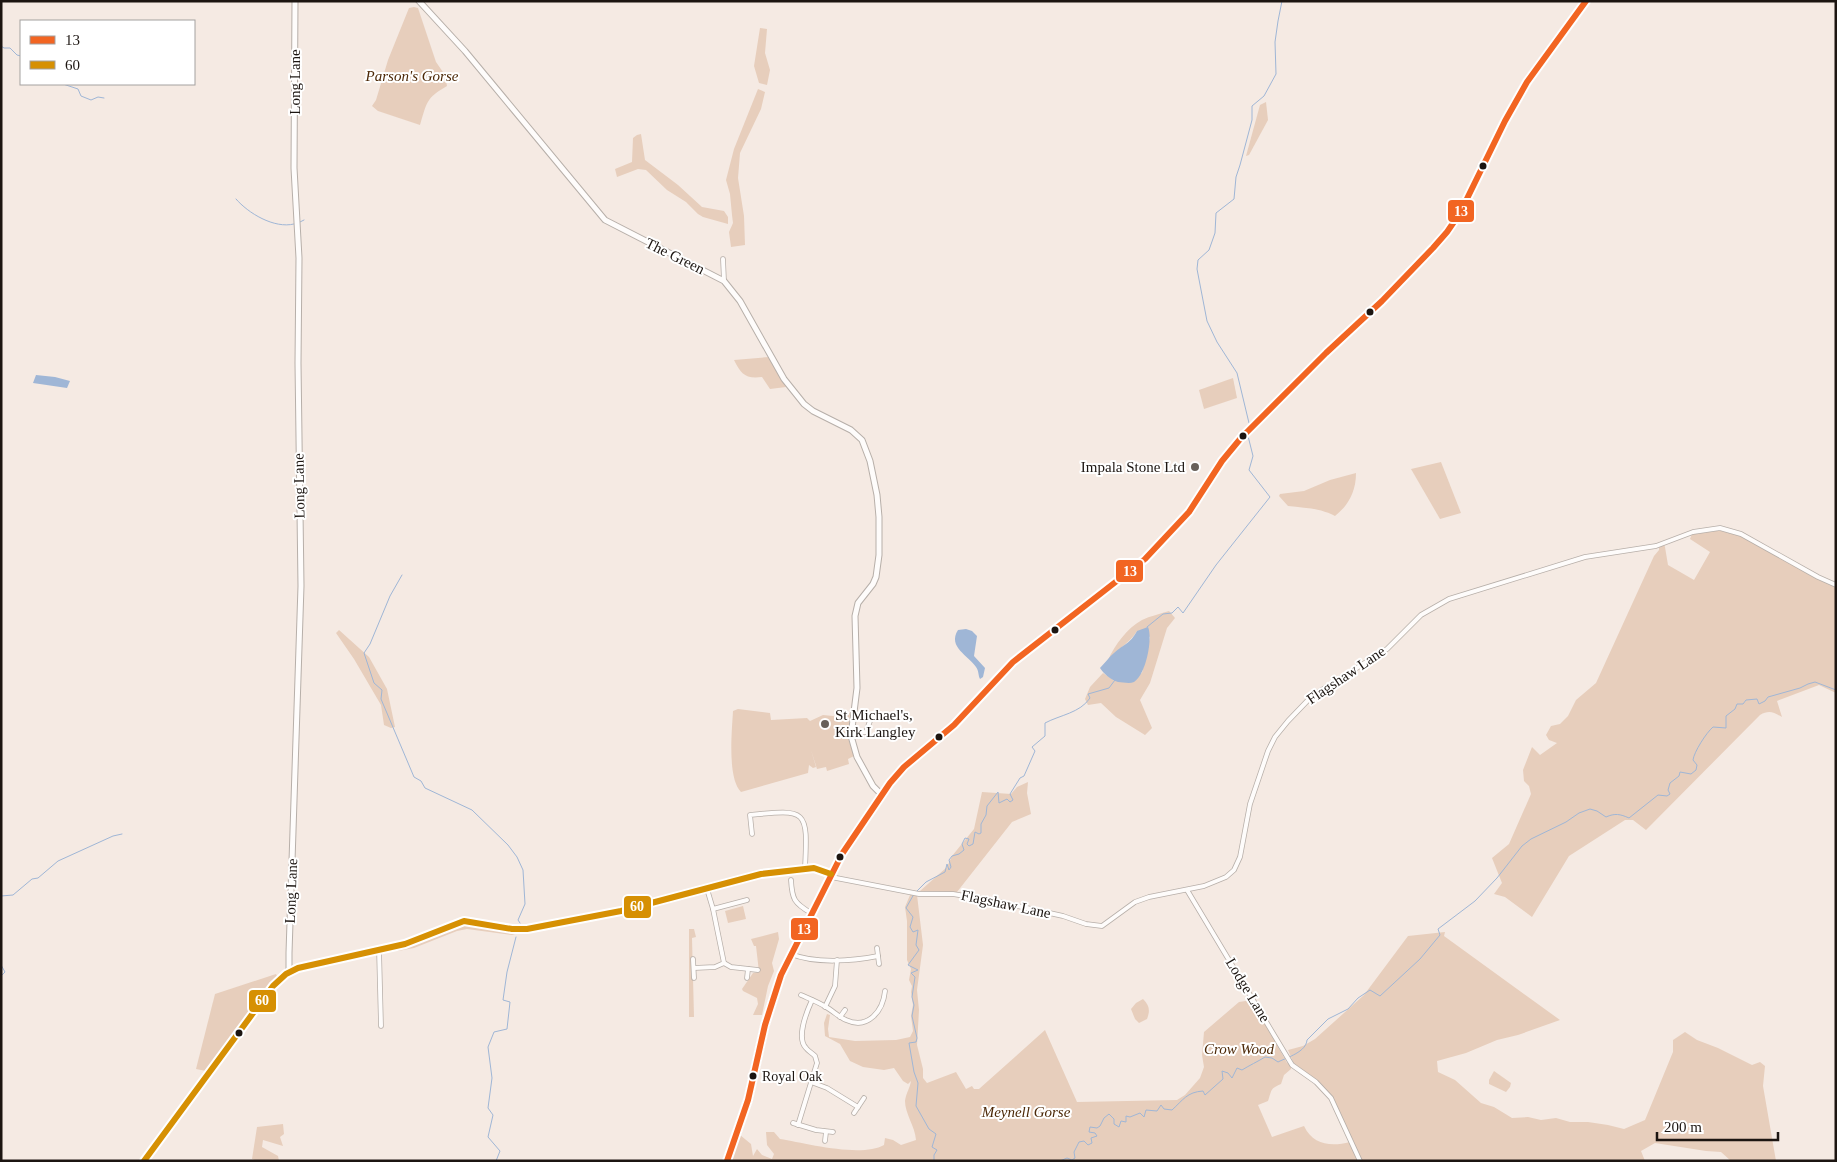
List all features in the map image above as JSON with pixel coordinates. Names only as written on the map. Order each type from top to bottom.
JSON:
[{"type":"highway","points":[[728,1161],[751,1090],[765,1025],[774,994],[791,954],[830,875],[852,838],[882,795],[904,768],[954,725],[1012,662],[1129,572],[1157,547],[1189,512],[1222,462],[1241,438],[1326,353],[1382,301],[1433,248],[1460,214],[1505,121],[1527,82],[1586,1]]},
{"type":"main road","points":[[144,1161],[273,986],[290,971],[405,944],[464,921],[512,929],[527,929],[621,911],[761,874],[814,868],[830,875]]},
{"type":"street","name":"Long Lane","points":[[290,971],[289,943],[301,586],[298,363],[299,258],[294,168],[295,1]]},
{"type":"street","name":"The Green","points":[[419,1],[465,50],[605,220],[724,281],[740,301],[784,379],[804,404],[813,411],[851,430],[862,440],[870,461],[877,495],[879,555],[873,584],[858,603],[855,616],[857,688],[851,734]]},
{"type":"street","points":[[723,259],[724,281]]},
{"type":"street","name":"Flagshaw Lane","points":[[830,875],[837,880],[919,894],[953,894],[995,901],[1063,916],[1086,924],[1102,926],[1135,902],[1149,897],[1217,882],[1234,870],[1242,848],[1250,804],[1268,751],[1275,737],[1302,705],[1335,680],[1387,649],[1421,615],[1449,600],[1585,557],[1656,546],[1693,532],[1720,528],[1741,534],[1836,585]]},
{"type":"street","points":[[866,732],[870,720]]},
{"type":"street","points":[[872,735],[866,732],[851,734],[857,757],[873,786],[882,795]]},
{"type":"street","points":[[752,834],[750,815],[781,812],[799,816],[805,828],[805,868]]},
{"type":"street","points":[[791,880],[794,901],[797,905],[811,913]]},
{"type":"street","points":[[707,889],[724,963],[731,967],[758,970]]},
{"type":"street","name":"Lodge Lane","points":[[1187,890],[1292,1065],[1316,1082],[1331,1098],[1360,1161]]},
{"type":"street","points":[[713,909],[747,900]]},
{"type":"street","points":[[877,948],[879,964]]},
{"type":"street","points":[[379,950],[381,1026]]},
{"type":"street","points":[[791,954],[807,958],[837,960],[855,960],[878,956]]},
{"type":"street","points":[[693,959],[694,978]]},
{"type":"street","points":[[825,1006],[835,986],[837,960]]},
{"type":"street","points":[[694,968],[714,967],[724,963]]},
{"type":"street","points":[[748,969],[748,978]]},
{"type":"street","points":[[801,995],[825,1006],[840,1017],[851,1022],[863,1022],[872,1018],[879,1011],[885,991]]},
{"type":"street","points":[[798,1125],[817,1060],[805,1048],[803,1038],[805,1017],[812,1000]]},
{"type":"street","points":[[840,1017],[844,1010]]},
{"type":"street","points":[[879,1011],[884,1014]]},
{"type":"street","points":[[811,1082],[827,1088],[858,1106]]},
{"type":"street","points":[[854,1113],[864,1098]]},
{"type":"street","points":[[793,1123],[826,1132],[833,1132]]},
{"type":"street","points":[[825,1141],[826,1132]]},
{"type":"green space","name":"Parson's Gorse","points":[[409,8],[418,8],[436,62],[445,75],[447,86],[428,101],[420,125],[378,111],[372,106],[376,100],[388,60]]},
{"type":"green space","points":[[760,28],[767,29],[765,53],[770,70],[767,85],[759,83],[754,66]]},
{"type":"green space","points":[[758,89],[765,92],[761,109],[740,153],[738,178],[744,216],[745,245],[731,247],[729,232],[733,223],[730,194],[726,180],[734,149]]},
{"type":"green space","points":[[1266,102],[1268,120],[1249,155],[1246,156],[1260,105]]},
{"type":"green space","points":[[641,134],[645,160],[678,185],[702,207],[724,211],[728,217],[728,224],[698,214],[686,202],[667,190],[646,170],[638,169],[617,177],[615,169],[632,162],[633,138]]},
{"type":"green space","points":[[769,357],[786,387],[770,389],[762,377],[751,377],[744,374],[734,360]]},
{"type":"green space","points":[[1233,378],[1237,398],[1204,409],[1199,390]]},
{"type":"green space","points":[[1441,462],[1461,513],[1440,519],[1411,469]]},
{"type":"green space","points":[[1356,473],[1355,486],[1351,497],[1335,516],[1318,510],[1288,506],[1279,496],[1280,494],[1304,491],[1330,480]]},
{"type":"green space","points":[[1722,530],[1734,532],[1832,585],[1836,589],[1836,693],[1819,685],[1777,701],[1782,717],[1771,712],[1760,715],[1646,830],[1633,820],[1625,820],[1569,856],[1532,917],[1505,897],[1494,894],[1502,883],[1492,858],[1509,844],[1531,794],[1529,786],[1524,781],[1523,770],[1532,747],[1540,755],[1557,743],[1549,740],[1546,735],[1551,726],[1560,724],[1568,716],[1576,700],[1596,683],[1659,547],[1664,544],[1668,565],[1694,580],[1710,552],[1690,539],[1692,534]]},
{"type":"green space","points":[[1169,611],[1175,618],[1167,628],[1150,683],[1140,700],[1152,728],[1145,735],[1116,717],[1101,703],[1088,705],[1085,699],[1090,687],[1103,673],[1115,681],[1142,673],[1150,637],[1137,631],[1108,660],[1126,632],[1137,623]]},
{"type":"green space","points":[[339,630],[369,657],[387,689],[395,727],[391,728],[384,725],[381,705],[336,633]]},
{"type":"green space","points":[[738,709],[770,713],[771,720],[807,718],[810,721],[823,715],[843,717],[843,713],[850,713],[848,738],[854,756],[848,759],[849,764],[827,771],[826,767],[817,769],[811,750],[816,767],[813,768],[809,765],[808,773],[741,792],[734,776],[731,753],[733,711]]},
{"type":"green space","points":[[1028,782],[1027,793],[1031,814],[1012,822],[957,892],[920,891],[947,867],[952,856],[974,829],[982,792],[1011,794],[1017,787]]},
{"type":"green space","points":[[910,895],[917,895],[923,945],[917,990],[919,1010],[917,1045],[923,1069],[923,1078],[927,1083],[956,1072],[966,1089],[972,1086],[974,1089],[979,1089],[1045,1030],[1077,1102],[1177,1100],[1185,1095],[1200,1078],[1204,1067],[1202,1055],[1204,1032],[1239,1002],[1252,1000],[1287,1063],[1291,1064],[1291,1069],[1284,1075],[1281,1084],[1272,1090],[1268,1101],[1258,1105],[1272,1137],[1304,1126],[1312,1137],[1323,1143],[1350,1142],[1359,1161],[732,1161],[740,1135],[751,1144],[753,1156],[757,1149],[762,1155],[772,1159],[774,1154],[767,1145],[766,1132],[774,1132],[780,1139],[848,1150],[874,1149],[884,1145],[885,1138],[901,1145],[916,1140],[905,1101],[911,1081],[908,1084],[903,1081],[894,1068],[884,1070],[863,1067],[850,1061],[840,1044],[825,1036],[824,1023],[827,1014],[830,1015],[829,1037],[855,1041],[896,1040],[910,1037],[913,1031],[911,1016],[913,1005],[912,986],[909,980],[911,969],[907,960],[905,907]]},
{"type":"green space","points":[[743,906],[746,919],[728,923],[725,911]]},
{"type":"green space","points":[[469,923],[516,930],[515,934],[512,935],[467,929],[414,948],[398,951],[396,947],[460,924]]},
{"type":"green space","points":[[689,929],[694,929],[696,937],[692,938],[694,1017],[689,1017]]},
{"type":"green space","points":[[778,932],[779,939],[772,963],[774,971],[768,986],[762,1015],[753,1015],[758,1004],[757,998],[742,989],[753,973],[759,972],[756,946],[754,946],[751,939]]},
{"type":"green space","points":[[1445,932],[1444,936],[1560,1020],[1518,1035],[1497,1040],[1466,1053],[1437,1061],[1438,1072],[1455,1080],[1481,1103],[1494,1107],[1512,1118],[1528,1117],[1541,1120],[1556,1118],[1570,1122],[1588,1122],[1624,1129],[1645,1120],[1673,1052],[1673,1040],[1685,1032],[1697,1040],[1752,1065],[1760,1062],[1765,1066],[1763,1086],[1776,1161],[1731,1161],[1721,1152],[1655,1143],[1641,1151],[1645,1161],[1362,1161],[1331,1096],[1294,1064],[1288,1050],[1303,1046],[1315,1039],[1364,995],[1408,936]]},
{"type":"green space","points":[[276,974],[277,976],[206,1071],[196,1069],[215,994]]},
{"type":"green space","points":[[1143,999],[1148,1006],[1149,1013],[1147,1019],[1139,1023],[1131,1009]]},
{"type":"green space","points":[[1494,1071],[1511,1083],[1506,1092],[1489,1084]]},
{"type":"green space","points":[[283,1124],[284,1134],[280,1137],[283,1146],[263,1140],[262,1147],[278,1156],[279,1161],[257,1161],[252,1159],[257,1127]]},
{"type":"water","points":[[36,375],[70,381],[67,388],[33,383]]},
{"type":"water","points":[[1148,627],[1149,647],[1142,672],[1134,682],[1128,683],[1113,680],[1100,668],[1137,631]]},
{"type":"water","points":[[966,629],[972,631],[977,636],[974,656],[985,668],[983,677],[980,679],[978,670],[960,651],[955,641],[958,630]]},
{"type":"waterway","points":[[1249,423],[1237,373],[1217,342],[1207,321],[1197,269],[1198,260],[1209,250],[1215,233],[1216,213],[1234,199],[1236,177],[1252,120],[1252,106],[1264,96],[1276,74],[1275,42],[1282,1]]},
{"type":"waterway","points":[[1,46],[10,48],[20,56]]},
{"type":"waterway","points":[[66,85],[78,89],[81,96],[91,100],[98,97],[104,98]]},
{"type":"waterway","points":[[236,199],[247,210],[262,219],[278,224],[294,224]]},
{"type":"waterway","points":[[298,223],[304,220]]},
{"type":"waterway","points":[[1147,627],[1163,614],[1172,613],[1178,607],[1183,613],[1216,565],[1270,497],[1249,470],[1253,456],[1248,436]]},
{"type":"waterway","points":[[402,575],[390,596],[370,644],[364,653],[374,683],[382,690],[381,699],[414,777],[421,781],[425,788],[472,810],[508,845],[517,857],[523,870],[525,904],[518,920],[520,923]]},
{"type":"waterway","points":[[917,891],[926,882],[945,872],[947,864],[949,870],[951,867],[949,860],[952,856],[964,850],[962,844],[965,838],[969,839],[967,844],[969,846],[973,844],[975,832],[981,833],[981,824],[986,815],[987,806],[998,792],[999,803],[1007,799],[1010,802],[1013,800],[1010,794],[1020,778],[1024,776],[1035,751],[1032,747],[1045,736],[1045,723],[1081,707],[1090,698],[1088,694],[1109,688],[1115,680]]},
{"type":"waterway","points":[[1060,1161],[1067,1158],[1072,1160],[1075,1158],[1074,1152],[1079,1142],[1084,1141],[1088,1145],[1092,1143],[1091,1138],[1097,1136],[1095,1133],[1089,1132],[1090,1127],[1097,1128],[1100,1126],[1104,1118],[1109,1114],[1114,1119],[1114,1124],[1119,1127],[1121,1121],[1126,1122],[1126,1116],[1130,1117],[1140,1113],[1144,1117],[1146,1110],[1157,1111],[1161,1105],[1164,1109],[1172,1110],[1193,1093],[1203,1091],[1205,1095],[1223,1079],[1222,1071],[1228,1073],[1232,1078],[1237,1068],[1242,1070],[1265,1057],[1272,1058],[1278,1062],[1300,1051],[1307,1040],[1328,1019],[1348,1009],[1358,998],[1370,990],[1380,996],[1420,959],[1440,935],[1438,929],[1475,901],[1497,878],[1522,846],[1531,839],[1590,809],[1606,817],[1618,814],[1629,818],[1658,795],[1667,796],[1670,794],[1668,790],[1670,783],[1679,776],[1680,772],[1691,774],[1696,770],[1697,765],[1693,760],[1701,743],[1713,727],[1726,728],[1726,716],[1735,709],[1737,704],[1743,704],[1746,700],[1757,699],[1759,704],[1768,697],[1815,682],[1836,690]]},
{"type":"waterway","points":[[1,896],[13,895],[32,879],[38,878],[58,861],[113,836],[122,834]]},
{"type":"waterway","points":[[914,894],[906,908],[913,917],[910,927],[913,932],[918,930],[916,945],[919,950],[908,965],[918,970],[911,973],[915,977],[912,1016],[917,1038],[916,1042],[909,1043],[918,1083],[916,1106],[929,1129],[936,1134],[932,1147],[937,1150],[934,1155],[934,1161]]},
{"type":"waterway","points":[[496,1161],[500,1151],[488,1137],[493,1115],[488,1108],[492,1078],[488,1047],[494,1032],[507,1029],[510,1002],[503,1000],[507,972],[516,937]]},
{"type":"waterway","points":[[1,965],[5,972],[1,976]]},
{"type":"transit line","name":"13","points":[[727,1161],[748,1100],[765,1025],[781,975],[842,854],[890,783],[904,767],[954,725],[1013,662],[1145,559],[1189,512],[1222,461],[1241,438],[1326,353],[1382,301],[1433,248],[1460,213],[1505,121],[1527,82],[1586,1]]},
{"type":"transit line","name":"60","points":[[144,1161],[273,986],[286,974],[298,968],[405,944],[464,921],[512,929],[527,929],[621,911],[761,874],[814,868],[831,874]]},
{"type":"place","name":"Impala Stone Ltd","points":[[1195,467]]},
{"type":"place","name":"St Michael's, Kirk Langley","points":[[825,724]]},
{"type":"place","name":"Royal Oak","points":[[753,1076]]},
{"type":"park label","name":"Crow Wood","points":[[1239,1049]]},
{"type":"park label","name":"Meynell Gorse","points":[[1026,1112]]}]
